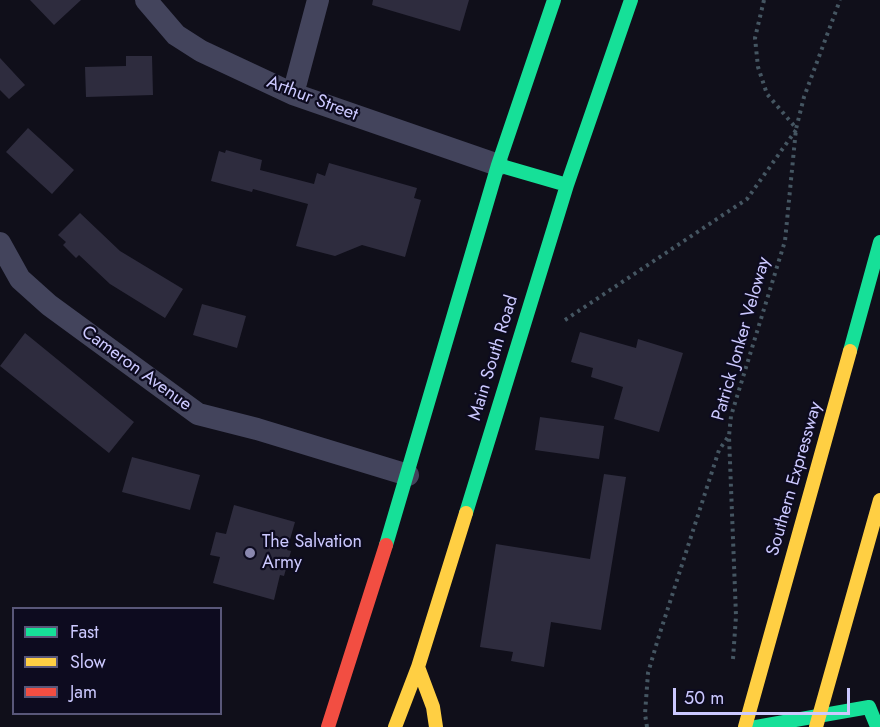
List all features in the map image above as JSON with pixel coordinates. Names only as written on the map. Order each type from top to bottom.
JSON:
[{"type":"main road","points":[[328,727],[408,475],[498,165],[554,0]]},
{"type":"main road","name":"Main South Road","points":[[394,727],[418,667],[567,185],[631,0]]},
{"type":"main road","points":[[498,165],[567,185]]},
{"type":"main road","name":"Southern Expressway","points":[[745,727],[880,242]]},
{"type":"main road","points":[[816,727],[880,500]]},
{"type":"main road","points":[[418,667],[434,707],[436,727]]},
{"type":"main road","points":[[756,727],[869,707],[877,726]]},
{"type":"street","name":"Arthur Street","points":[[147,0],[176,35],[201,51],[293,94],[498,165]]},
{"type":"street","points":[[293,94],[318,0]]},
{"type":"street","name":"Cameron Avenue","points":[[0,243],[20,279],[48,305],[198,414],[257,429],[408,475]]},
{"type":"path","points":[[565,320],[747,199],[796,129],[767,94],[758,67],[754,38],[764,0]]},
{"type":"path","name":"Patrick Jonker Veloway","points":[[732,664],[736,616],[729,436],[731,416],[785,241],[796,129],[804,97],[840,0]]},
{"type":"path","points":[[646,727],[648,673],[719,450],[729,436]]},
{"type":"building","points":[[30,0],[81,0],[54,25]]},
{"type":"building","points":[[373,0],[469,0],[460,31],[372,5]]},
{"type":"building","points":[[126,56],[152,56],[153,95],[86,97],[85,67],[126,66]]},
{"type":"building","points":[[0,58],[25,85],[9,99],[0,90]]},
{"type":"building","points":[[28,128],[74,170],[52,194],[6,152]]},
{"type":"building","points":[[226,150],[262,160],[260,170],[314,184],[317,173],[325,176],[329,163],[417,188],[414,198],[421,200],[405,257],[362,245],[335,256],[296,246],[308,204],[253,189],[252,192],[211,181],[219,151],[225,153]]},
{"type":"building","points":[[80,213],[120,251],[183,289],[165,318],[110,284],[79,255],[76,258],[63,245],[66,242],[58,235]]},
{"type":"building","points":[[202,304],[246,316],[237,348],[193,335]]},
{"type":"building","points":[[580,332],[636,348],[638,339],[683,353],[659,432],[614,419],[623,387],[591,377],[593,368],[571,362]]},
{"type":"building","points":[[25,333],[134,422],[109,453],[0,366]]},
{"type":"building","points":[[540,417],[604,426],[599,459],[535,450]]},
{"type":"building","points":[[132,457],[200,475],[190,510],[122,492]]},
{"type":"building","points":[[604,474],[626,477],[601,630],[551,622],[544,667],[511,661],[513,652],[480,647],[496,544],[590,559]]},
{"type":"building","name":"The Salvation Army","points":[[234,505],[295,522],[287,550],[291,551],[284,576],[280,575],[274,600],[213,583],[220,557],[210,555],[216,532],[226,534]]},
{"type":"traffic: fast","points":[[386,545],[498,165],[554,0]]},
{"type":"traffic: fast","points":[[466,513],[567,185],[631,0]]},
{"type":"traffic: fast","points":[[498,165],[567,185]]},
{"type":"traffic: fast","points":[[850,351],[880,242]]},
{"type":"traffic: fast","points":[[756,727],[869,707],[876,724],[880,727]]},
{"type":"traffic: slow","points":[[745,727],[850,351]]},
{"type":"traffic: slow","points":[[816,727],[880,500]]},
{"type":"traffic: slow","points":[[395,727],[418,667],[466,513]]},
{"type":"traffic: slow","points":[[418,667],[433,707],[436,727]]},
{"type":"traffic: jam","points":[[328,727],[386,545]]},
{"type":"place","name":"The Salvation Army","points":[[250,553]]}]
